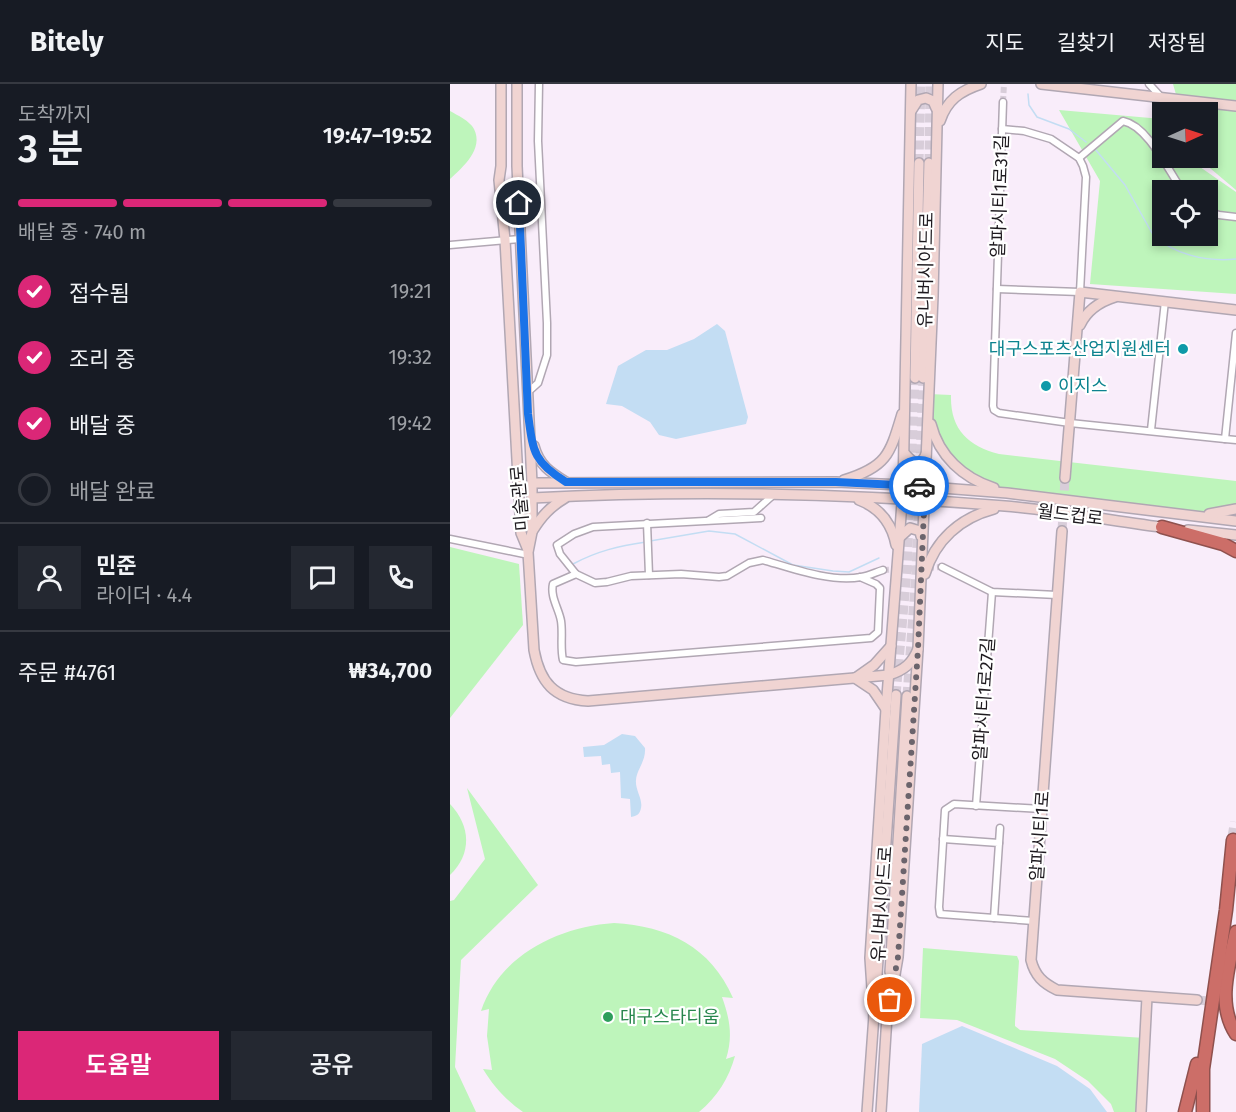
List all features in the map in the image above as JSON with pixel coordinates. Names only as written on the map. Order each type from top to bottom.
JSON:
[{"type":"highway","points":[[1162,527],[1223,544],[1236,551]]},
{"type":"highway","points":[[1227,949],[1226,910],[1233,840]]},
{"type":"highway","points":[[1203,1112],[1203,1068],[1236,893]]},
{"type":"highway","points":[[1227,949],[1236,932]]},
{"type":"highway","points":[[1218,991],[1236,1034]]},
{"type":"highway","points":[[1185,1112],[1218,991]]},
{"type":"highway","points":[[1209,1112],[1208,1068],[1218,991]]},
{"type":"main road","name":"미술관로","points":[[501,84],[499,180],[521,533],[529,553]]},
{"type":"main road","name":"미술관로","points":[[517,84],[520,239],[532,483],[532,532],[529,553]]},
{"type":"main road","points":[[874,1018],[870,958],[905,454],[911,84]]},
{"type":"main road","points":[[887,1021],[898,957],[918,649],[929,405],[938,84]]},
{"type":"main road","points":[[937,132],[944,109],[956,95],[981,84]]},
{"type":"main road","points":[[1042,84],[1236,106]]},
{"type":"main road","points":[[910,112],[918,100],[926,98],[933,101],[937,111]]},
{"type":"main road","name":"유니버시아드로","points":[[919,378],[924,163]]},
{"type":"main road","points":[[1065,478],[1080,292],[1236,310]]},
{"type":"main road","points":[[1077,330],[1090,310],[1107,300],[1122,296]]},
{"type":"main road","points":[[929,405],[934,435],[951,462],[977,482],[1007,493]]},
{"type":"main road","points":[[836,482],[861,475],[885,458],[894,441],[905,406]]},
{"type":"main road","points":[[528,414],[537,457],[548,471],[566,482]]},
{"type":"main road","points":[[905,454],[917,464],[927,454]]},
{"type":"main road","name":"월드컵로","points":[[532,483],[836,482],[903,485],[1007,493],[1236,521]]},
{"type":"main road","points":[[532,532],[551,506],[567,496]]},
{"type":"main road","name":"월드컵로","points":[[532,498],[567,496],[765,497],[924,501],[1007,507],[1236,535]]},
{"type":"main road","points":[[851,498],[874,507],[887,521],[894,537],[899,562]]},
{"type":"main road","points":[[921,585],[932,554],[947,535],[974,515],[1007,507]]},
{"type":"main road","points":[[1198,516],[1236,509]]},
{"type":"main road","points":[[900,537],[910,528],[920,531],[922,538]]},
{"type":"main road","name":"알파시티1로","points":[[1062,531],[1031,961],[1038,976],[1056,990],[1197,1000]]},
{"type":"main road","points":[[529,553],[537,664],[542,676],[550,686],[570,700],[588,701],[890,675],[901,671],[913,662],[918,649]]},
{"type":"main road","points":[[855,678],[874,665],[892,644]]},
{"type":"main road","points":[[855,678],[873,690],[886,709]]},
{"type":"main road","name":"유니버시아드로","points":[[867,1112],[902,696],[881,1112]]},
{"type":"main road","points":[[1141,1112],[1147,997]]},
{"type":"street","points":[[527,393],[538,383],[547,355],[548,323],[538,141],[539,84]]},
{"type":"street","points":[[1149,84],[1162,99]]},
{"type":"street","name":"알파시티1로31길","points":[[1003,102],[993,406],[994,410],[999,413],[1070,423]]},
{"type":"street","points":[[1079,158],[1123,121],[1130,122],[1163,159],[1176,180]]},
{"type":"street","points":[[997,289],[1080,292],[1086,177],[1079,158],[1051,139],[1024,131],[1002,129]]},
{"type":"street","points":[[1218,215],[1236,217]]},
{"type":"street","points":[[450,245],[520,239]]},
{"type":"street","points":[[1151,430],[1165,300]]},
{"type":"street","points":[[1225,438],[1236,333]]},
{"type":"street","points":[[1070,423],[1236,440]]},
{"type":"street","points":[[708,521],[719,514],[754,512],[765,497]]},
{"type":"street","points":[[576,574],[553,584],[552,589],[561,621],[562,656],[563,660],[570,662],[871,638],[878,632],[880,588],[860,578],[835,577],[763,561],[749,563],[727,576],[649,575],[595,583],[576,574],[560,554],[557,545],[574,534],[593,527],[761,518]]},
{"type":"street","points":[[647,523],[649,575]]},
{"type":"street","points":[[450,539],[529,553]]},
{"type":"street","points":[[942,567],[992,592],[1057,595]]},
{"type":"street","points":[[860,578],[884,570]]},
{"type":"street","name":"알파시티1로27길","points":[[976,806],[992,592]]},
{"type":"street","points":[[1034,921],[940,914],[945,810],[954,804],[1042,809]]},
{"type":"street","points":[[994,918],[1000,828]]},
{"type":"street","points":[[943,839],[999,843]]},
{"type":"green space","points":[[1173,84],[1236,84],[1236,190],[1210,168],[1218,168],[1218,102],[1178,102]]},
{"type":"green space","points":[[1059,110],[1152,118],[1152,168],[1201,168],[1236,192],[1236,294],[1090,284],[1100,181]]},
{"type":"green space","points":[[450,111],[470,123],[476,136],[476,144],[471,157],[450,179]]},
{"type":"green space","points":[[929,394],[951,395],[954,417],[963,434],[970,441],[988,451],[1236,481],[1236,509],[1198,515],[1007,493],[969,477],[934,435]]},
{"type":"green space","points":[[450,547],[519,564],[523,625],[450,718]]},
{"type":"green space","points":[[467,788],[538,885],[461,960],[455,1067],[476,1112],[450,1112],[450,901],[454,900],[485,859]]},
{"type":"green space","points":[[450,804],[462,821],[466,840],[462,858],[450,875]]},
{"type":"green space","name":"대구스타디움","points":[[614,923],[652,929],[686,942],[713,965],[724,980],[733,998],[722,997],[730,1028],[726,1059],[735,1056],[722,1087],[699,1112],[523,1112],[501,1093],[483,1069],[492,1070],[487,1036],[489,1009],[481,1011],[490,991],[502,974],[517,960],[552,938],[572,931]]},
{"type":"green space","points":[[923,948],[1017,956],[1019,961],[1015,1026],[1020,1030],[1145,1038],[1141,1112],[1114,1112],[1111,1104],[1088,1081],[1055,1059],[957,1020],[920,1018]]},
{"type":"water","points":[[717,324],[725,331],[748,417],[746,424],[676,439],[659,435],[650,422],[622,406],[606,404],[618,366],[646,350],[667,350],[694,339]]},
{"type":"water","points":[[622,734],[635,736],[645,748],[636,780],[641,808],[638,814],[631,817],[630,799],[621,798],[620,772],[611,773],[610,764],[602,765],[601,756],[584,757],[583,747],[604,745]]},
{"type":"water","points":[[962,1026],[1057,1066],[1090,1089],[1107,1112],[919,1112],[922,1044]]},
{"type":"waterway","points":[[1028,94],[1029,105],[1037,117],[1069,129],[1086,142]]},
{"type":"waterway","points":[[1095,149],[1125,185],[1152,233],[1160,241],[1180,252],[1202,258],[1236,259]]},
{"type":"waterway","points":[[650,541],[709,531],[735,534],[793,565],[833,571],[849,572],[879,558]]},
{"type":"waterway","points":[[573,564],[608,550],[646,542]]},
{"type":"tunnel","points":[[919,163],[921,84]]},
{"type":"tunnel","points":[[929,163],[930,84]]},
{"type":"tunnel","points":[[1003,102],[1004,84]]},
{"type":"tunnel","points":[[896,695],[907,571],[915,378]]},
{"type":"tunnel","points":[[907,696],[916,571],[923,378]]},
{"type":"tunnel","points":[[1062,531],[1065,478]]},
{"type":"tunnel","points":[[883,570],[942,567]]},
{"type":"tunnel","points":[[1233,840],[1236,822]]},
{"type":"tunnel","points":[[1197,1000],[1236,1003]]},
{"type":"way so far","points":[[890,1000],[898,957],[914,726],[925,487],[919,486]]},
{"type":"place","name":"대구스포츠산업지원센터","points":[[1183,349]]},
{"type":"place","name":"이지스","points":[[1046,386]]},
{"type":"place","name":"대구스타디움","points":[[608,1017]]},
{"type":"route","points":[[519,203],[528,414],[537,457],[548,471],[566,482],[836,482],[919,486]]}]
